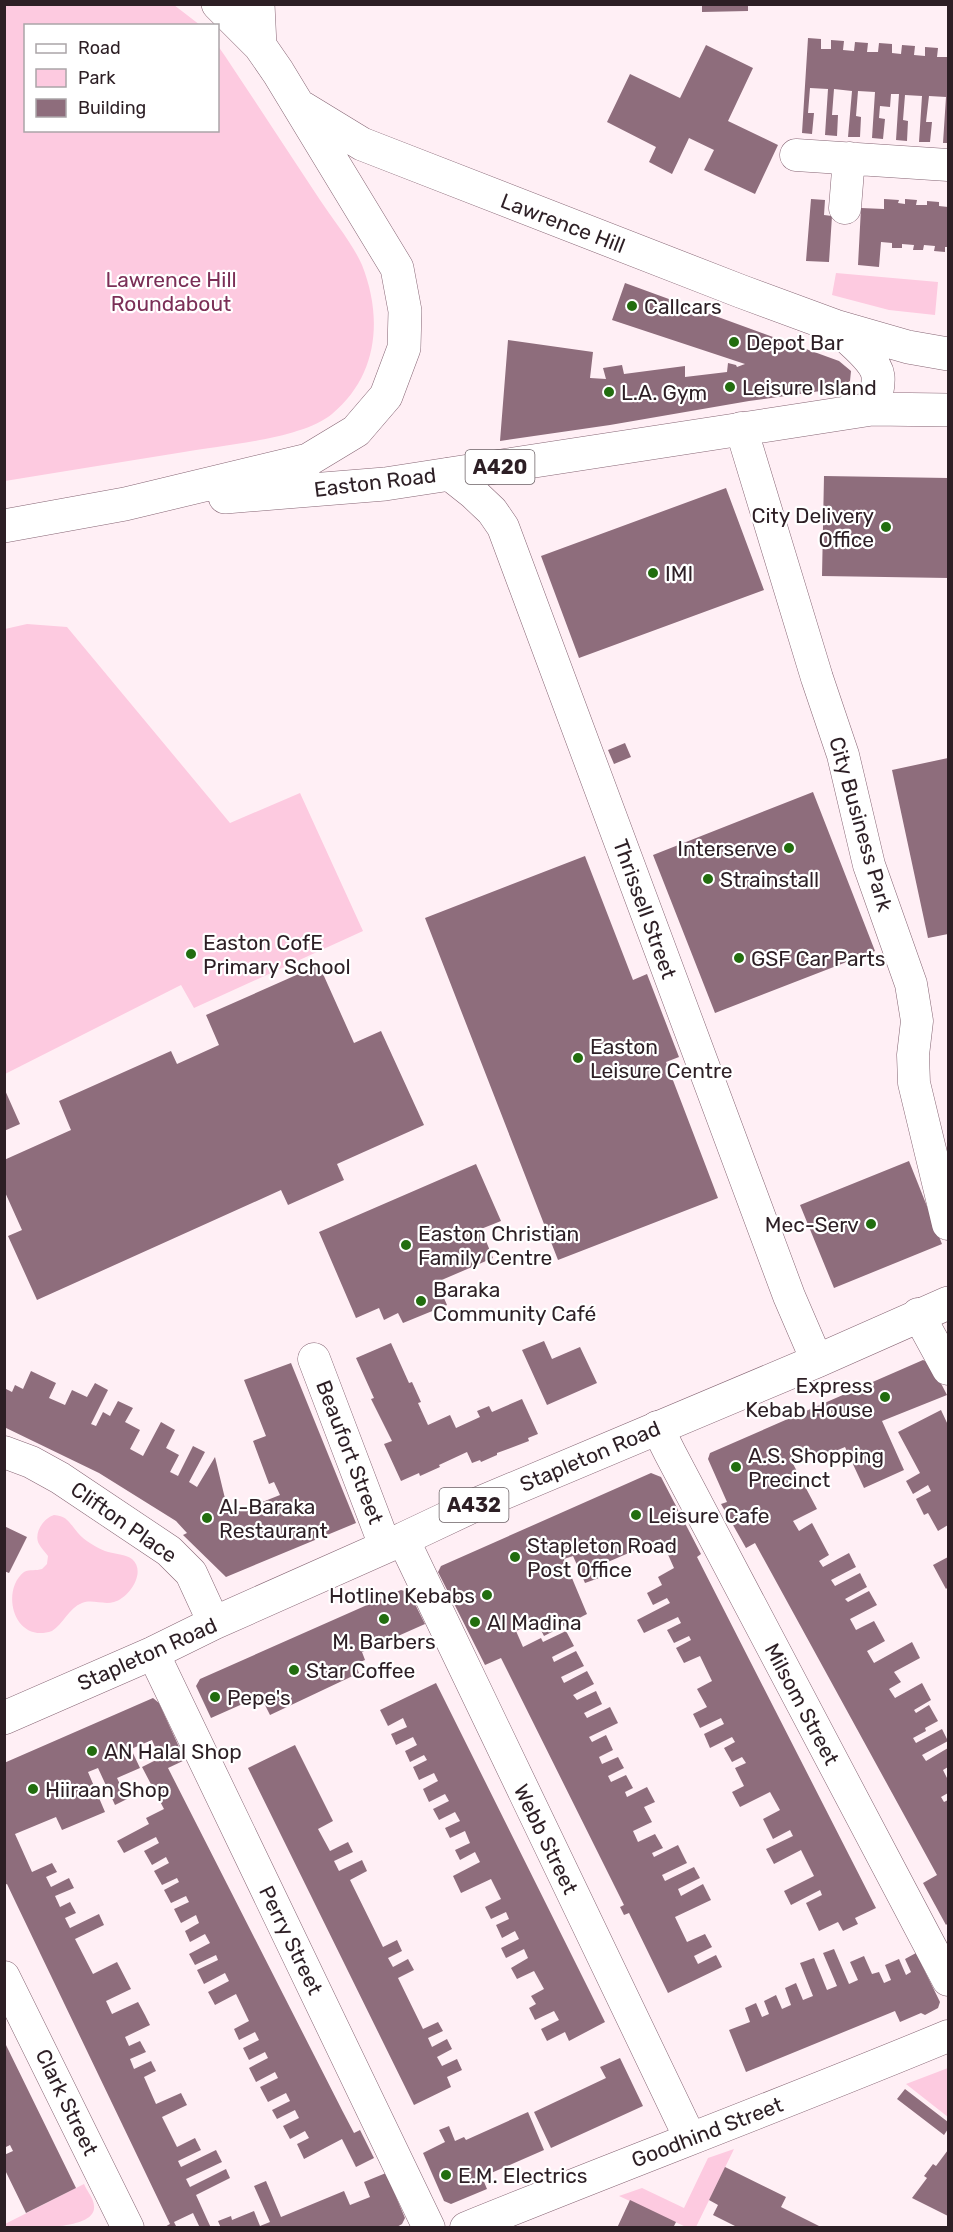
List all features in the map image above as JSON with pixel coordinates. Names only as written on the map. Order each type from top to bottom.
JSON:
[{"type":"main road","name":"A420","points":[[4,526],[125,504],[308,460],[356,431],[386,396],[404,348],[405,311],[397,268],[299,105],[260,46],[218,4]]},
{"type":"main road","points":[[258,4],[260,46]]},
{"type":"main road","name":"Lawrence Hill","points":[[299,105],[362,144],[730,288],[835,326]]},
{"type":"main road","name":"A420","points":[[835,326],[908,347],[948,354]]},
{"type":"main road","points":[[835,326],[862,351],[878,374],[877,392],[872,409]]},
{"type":"main road","name":"A420","points":[[872,409],[948,410]]},
{"type":"main road","name":"Easton Road","points":[[125,504],[385,484],[872,409]]},
{"type":"main road","name":"Stapleton Road","points":[[4,1718],[153,1653],[475,1505],[817,1361],[918,1314],[948,1303]]},
{"type":"street","points":[[796,155],[948,165]]},
{"type":"street","points":[[845,207],[849,158]]},
{"type":"street","name":"City Business Park","points":[[741,428],[817,678],[843,755],[869,865],[911,984],[916,1021],[913,1055],[914,1083],[948,1224]]},
{"type":"street","name":"Thrissell Street","points":[[448,474],[474,493],[492,511],[503,527],[785,1286],[817,1361]]},
{"type":"street","points":[[918,1314],[948,1369]]},
{"type":"street","name":"Beaufort Street","points":[[314,1359],[394,1542]]},
{"type":"street","name":"Milsom Street","points":[[657,1427],[948,1980]]},
{"type":"street","name":"Clifton Place","points":[[4,1452],[31,1462],[60,1478],[170,1551],[191,1573],[214,1623]]},
{"type":"street","name":"Webb Street","points":[[394,1542],[690,2138]]},
{"type":"street","name":"Perry Street","points":[[153,1653],[429,2228]]},
{"type":"street","name":"Clark Street","points":[[4,1977],[128,2228]]},
{"type":"street","name":"Goodhind Street","points":[[466,2228],[690,2138],[830,2085],[948,2036]]},
{"type":"green space","name":"Lawrence Hill Roundabout","points":[[5,4],[174,5],[199,24],[24,24],[24,132],[219,132],[219,48],[354,249],[362,265],[373,305],[372,345],[367,364],[359,382],[347,399],[319,423],[302,430],[262,440],[5,481]]},
{"type":"green space","points":[[836,273],[938,282],[935,315],[889,310],[832,295]]},
{"type":"green space","points":[[27,624],[67,627],[230,823],[300,793],[363,931],[194,1008],[181,985],[5,1074],[5,629]]},
{"type":"green space","points":[[54,1515],[66,1519],[81,1536],[94,1546],[132,1559],[138,1571],[134,1584],[120,1600],[110,1603],[90,1602],[77,1605],[52,1631],[39,1633],[28,1630],[20,1623],[12,1602],[13,1591],[24,1572],[42,1569],[47,1564],[48,1556],[39,1544],[37,1535],[43,1523]]},
{"type":"green space","points":[[948,2068],[948,2117],[906,2084]]},
{"type":"green space","points":[[734,2149],[696,2227],[686,2227],[619,2196],[642,2188],[684,2208],[708,2158]]},
{"type":"green space","points":[[84,2184],[94,2206],[92,2214],[84,2220],[57,2226],[5,2228],[5,2224]]},
{"type":"building","points":[[702,4],[748,4],[748,11],[702,12]]},
{"type":"building","points":[[808,38],[821,39],[821,49],[831,49],[831,40],[844,41],[843,50],[854,51],[855,42],[868,43],[867,52],[878,52],[879,43],[892,44],[892,53],[901,54],[902,45],[915,46],[914,55],[925,56],[925,47],[938,48],[937,57],[948,57],[948,143],[943,143],[946,97],[929,96],[926,122],[932,122],[930,142],[919,142],[922,96],[905,95],[903,120],[908,121],[907,141],[896,140],[899,94],[891,94],[890,107],[880,106],[879,118],[885,119],[883,139],[872,138],[875,92],[858,91],[856,116],[861,117],[860,137],[848,137],[852,91],[834,89],[832,115],[838,115],[837,136],[825,135],[828,89],[810,88],[808,113],[814,113],[812,134],[802,133]]},
{"type":"building","points":[[706,45],[753,68],[728,121],[778,145],[755,194],[704,170],[714,150],[689,138],[672,174],[649,162],[656,147],[607,122],[630,74],[680,98]]},
{"type":"building","points":[[811,199],[825,200],[824,215],[832,216],[829,262],[806,261]]},
{"type":"building","points":[[884,199],[899,200],[898,203],[905,204],[905,199],[917,200],[916,205],[927,205],[927,201],[939,202],[939,206],[948,207],[948,247],[945,247],[945,252],[934,251],[935,246],[924,245],[923,250],[913,250],[914,245],[902,244],[902,248],[892,248],[892,243],[881,242],[879,267],[858,265],[861,208],[884,209]]},
{"type":"building","points":[[625,283],[839,361],[851,371],[850,381],[835,389],[500,441],[508,340],[593,352],[590,378],[606,379],[603,368],[622,365],[624,374],[685,366],[685,377],[727,372],[728,363],[737,367],[745,364],[612,320]]},
{"type":"building","name":"City Delivery Office","points":[[824,476],[948,478],[948,578],[822,576]]},
{"type":"building","name":"IMI","points":[[726,488],[764,590],[579,658],[541,556]]},
{"type":"building","points":[[625,743],[631,757],[614,764],[608,750]]},
{"type":"building","points":[[948,758],[948,934],[928,938],[892,770]]},
{"type":"building","points":[[813,792],[875,951],[715,1013],[653,855]]},
{"type":"building","name":"Easton Leisure Centre","points":[[585,856],[633,980],[647,974],[679,1057],[666,1062],[718,1198],[558,1260],[425,918]]},
{"type":"building","points":[[319,965],[354,1043],[381,1031],[424,1125],[337,1164],[344,1180],[288,1205],[281,1190],[37,1300],[8,1236],[22,1230],[4,1190],[4,1160],[71,1130],[59,1101],[171,1051],[177,1064],[219,1045],[206,1015]]},
{"type":"building","points":[[4,1088],[20,1124],[4,1131]]},
{"type":"building","name":"Mec-Serv","points":[[909,1161],[942,1244],[834,1288],[800,1205]]},
{"type":"building","name":"Easton Christian Family Centre","points":[[476,1164],[501,1221],[481,1229],[493,1258],[437,1282],[447,1305],[403,1323],[398,1313],[384,1320],[379,1308],[356,1318],[319,1232]]},
{"type":"building","points":[[544,1341],[552,1359],[580,1347],[597,1383],[547,1405],[522,1350]]},
{"type":"building","points":[[391,1343],[409,1383],[412,1382],[428,1425],[450,1415],[456,1428],[480,1417],[477,1411],[489,1406],[492,1412],[522,1399],[538,1434],[528,1438],[529,1441],[497,1453],[481,1462],[480,1460],[472,1463],[467,1452],[420,1476],[419,1473],[401,1481],[384,1444],[392,1441],[371,1399],[374,1398],[356,1358]]},
{"type":"building","points":[[923,1360],[931,1364],[947,1395],[882,1421],[904,1470],[864,1488],[845,1447],[814,1460],[811,1454],[792,1462],[817,1509],[793,1521],[799,1531],[812,1523],[829,1555],[819,1561],[823,1567],[849,1553],[856,1567],[831,1580],[835,1586],[860,1573],[867,1587],[845,1599],[848,1602],[869,1591],[877,1605],[850,1619],[856,1630],[874,1621],[885,1641],[867,1651],[874,1663],[912,1642],[920,1658],[894,1672],[901,1682],[889,1689],[895,1698],[922,1683],[931,1700],[914,1710],[916,1713],[929,1705],[938,1721],[913,1738],[916,1743],[942,1729],[948,1741],[922,1755],[926,1761],[948,1748],[948,1767],[943,1770],[948,1780],[948,1793],[941,1797],[944,1802],[948,1800],[948,1923],[946,1925],[923,1883],[937,1875],[755,1543],[746,1548],[721,1504],[727,1502],[708,1459],[710,1453]]},
{"type":"building","points":[[291,1363],[356,1523],[226,1577],[183,1535],[187,1533],[176,1521],[99,1473],[4,1427],[4,1388],[12,1392],[15,1385],[23,1389],[31,1371],[56,1383],[49,1398],[65,1405],[72,1390],[87,1397],[95,1383],[108,1390],[91,1424],[96,1426],[103,1412],[110,1416],[118,1401],[133,1408],[125,1422],[140,1430],[130,1449],[143,1456],[161,1422],[175,1430],[166,1448],[179,1455],[170,1472],[178,1476],[193,1446],[205,1452],[189,1482],[197,1487],[215,1457],[229,1515],[280,1495],[274,1482],[269,1484],[253,1441],[266,1436],[244,1380]]},
{"type":"building","points":[[941,1410],[948,1425],[948,1525],[938,1531],[928,1513],[924,1515],[916,1499],[931,1491],[928,1485],[913,1494],[906,1481],[920,1473],[898,1432]]},
{"type":"building","points":[[651,1473],[661,1477],[701,1554],[697,1557],[876,1908],[855,1918],[858,1924],[843,1931],[838,1922],[819,1931],[806,1903],[822,1895],[820,1890],[791,1905],[784,1891],[814,1876],[801,1850],[774,1864],[766,1849],[793,1836],[790,1830],[773,1839],[763,1819],[780,1810],[770,1792],[740,1807],[732,1792],[744,1786],[735,1768],[746,1763],[742,1757],[732,1762],[724,1748],[735,1742],[732,1737],[710,1748],[704,1734],[724,1724],[721,1718],[700,1728],[693,1714],[707,1707],[697,1689],[712,1681],[700,1656],[684,1663],[676,1648],[691,1640],[689,1636],[674,1643],[667,1630],[681,1623],[678,1617],[644,1633],[637,1620],[670,1603],[667,1598],[653,1605],[647,1593],[662,1585],[658,1577],[674,1568],[661,1539],[594,1568],[599,1578],[585,1583],[573,1556],[564,1559],[587,1614],[544,1636],[537,1622],[516,1631],[523,1647],[541,1638],[543,1642],[566,1631],[574,1646],[552,1657],[554,1662],[576,1651],[584,1666],[561,1677],[564,1683],[587,1671],[594,1684],[573,1695],[577,1700],[596,1691],[602,1704],[584,1713],[587,1718],[610,1707],[618,1723],[589,1737],[592,1742],[606,1735],[613,1750],[599,1757],[602,1764],[618,1757],[624,1768],[608,1776],[611,1782],[626,1775],[633,1788],[625,1792],[627,1797],[647,1787],[655,1802],[644,1807],[652,1822],[633,1831],[638,1842],[655,1834],[663,1848],[652,1853],[654,1857],[678,1845],[687,1863],[662,1875],[665,1881],[694,1867],[700,1878],[678,1889],[681,1896],[703,1884],[711,1900],[675,1917],[687,1942],[705,1934],[712,1947],[694,1956],[698,1964],[716,1955],[722,1967],[668,1993],[629,1913],[624,1915],[620,1907],[624,1905],[501,1658],[485,1665],[438,1572],[441,1566]]},
{"type":"building","points":[[4,1526],[27,1537],[9,1573],[4,1571]]},
{"type":"building","points":[[948,1557],[948,1587],[946,1589],[933,1565]]},
{"type":"building","points":[[401,1590],[409,1592],[425,1624],[362,1652],[365,1660],[355,1664],[359,1673],[270,1715],[262,1699],[257,1701],[256,1698],[211,1718],[196,1686],[200,1679]]},
{"type":"building","points":[[436,1683],[605,2022],[569,2041],[565,2032],[547,2041],[541,2029],[559,2020],[554,2011],[535,2020],[529,2008],[536,2004],[531,1996],[544,1989],[534,1971],[517,1979],[511,1968],[528,1958],[524,1949],[506,1958],[501,1948],[519,1939],[515,1931],[502,1938],[496,1925],[509,1919],[506,1912],[491,1919],[485,1907],[501,1899],[491,1879],[461,1893],[453,1876],[480,1862],[475,1852],[460,1860],[455,1850],[470,1843],[465,1831],[450,1838],[445,1828],[460,1821],[455,1812],[439,1820],[433,1809],[449,1801],[445,1794],[429,1802],[423,1789],[438,1781],[434,1773],[419,1780],[413,1767],[427,1760],[424,1755],[410,1762],[405,1751],[417,1745],[413,1737],[396,1745],[391,1734],[407,1727],[403,1718],[388,1726],[380,1710]]},
{"type":"building","points":[[153,1698],[159,1703],[185,1760],[168,1768],[354,2133],[360,2130],[374,2158],[356,2167],[342,2139],[304,2159],[297,2144],[309,2138],[305,2131],[290,2139],[283,2126],[299,2118],[295,2110],[277,2119],[272,2110],[290,2101],[286,2093],[268,2102],[260,2087],[278,2078],[275,2072],[256,2082],[249,2068],[268,2058],[265,2052],[249,2060],[243,2048],[259,2040],[255,2032],[239,2040],[234,2029],[249,2021],[236,1994],[215,2005],[208,1992],[229,1981],[225,1973],[204,1984],[197,1970],[218,1960],[216,1955],[195,1965],[189,1954],[210,1943],[205,1934],[190,1942],[185,1931],[199,1923],[196,1915],[181,1923],[174,1909],[189,1902],[186,1896],[171,1903],[164,1890],[179,1882],[177,1878],[162,1885],[154,1871],[169,1863],[166,1857],[152,1865],[144,1851],[159,1843],[156,1837],[124,1853],[117,1841],[149,1824],[146,1818],[164,1809],[142,1767],[160,1758],[152,1740],[131,1749],[140,1768],[117,1778],[127,1799],[115,1805],[98,1768],[88,1772],[105,1812],[62,1830],[56,1817],[15,1834],[32,1872],[52,1863],[57,1872],[46,1877],[51,1887],[69,1878],[74,1888],[55,1896],[60,1907],[70,1902],[76,1913],[65,1918],[70,1928],[99,1914],[104,1925],[75,1939],[93,1974],[117,1962],[131,1989],[106,2001],[112,2014],[138,2002],[150,2025],[125,2037],[129,2046],[140,2041],[146,2052],[130,2059],[134,2069],[151,2061],[156,2071],[144,2077],[156,2104],[181,2093],[187,2105],[162,2117],[177,2147],[195,2138],[201,2150],[178,2161],[181,2167],[216,2150],[222,2162],[186,2179],[190,2187],[226,2169],[230,2178],[196,2195],[211,2228],[200,2228],[193,2213],[174,2222],[177,2228],[163,2228],[170,2224],[7,1884],[4,1885],[4,1763]]},
{"type":"building","points":[[295,1745],[333,1821],[318,1829],[330,1851],[348,1842],[353,1852],[334,1861],[339,1871],[362,1860],[367,1871],[350,1880],[383,1947],[397,1940],[402,1951],[388,1958],[393,1967],[408,1959],[414,1970],[398,1978],[423,2029],[438,2022],[443,2031],[428,2038],[432,2047],[447,2039],[452,2049],[437,2057],[442,2066],[457,2059],[462,2070],[447,2077],[451,2087],[414,2105],[248,1768]]},
{"type":"building","points":[[834,1949],[849,1984],[858,1980],[850,1962],[864,1956],[872,1974],[879,1972],[884,1983],[891,1980],[885,1965],[899,1959],[906,1975],[911,1972],[905,1959],[916,1953],[940,2002],[938,2008],[925,2015],[921,2013],[900,2022],[895,2011],[746,2072],[729,2030],[750,2022],[745,2008],[756,2003],[762,2017],[769,2014],[764,2001],[776,1995],[782,2009],[791,2005],[785,1988],[796,1983],[803,2000],[813,1996],[800,1963],[814,1958],[827,1990],[837,1986],[823,1953]]},
{"type":"building","points":[[5,2043],[76,2188],[26,2213],[4,2168],[4,2155],[13,2151],[10,2145],[4,2148]]},
{"type":"building","points":[[620,2058],[643,2106],[551,2148],[534,2112],[606,2078],[600,2067]]},
{"type":"building","points":[[905,2089],[948,2122],[948,2129],[944,2135],[897,2099]]},
{"type":"building","points":[[528,2112],[544,2150],[482,2177],[487,2189],[451,2204],[444,2201],[423,2153],[445,2142],[439,2130],[449,2126],[455,2141],[464,2137],[466,2140]]},
{"type":"building","points":[[948,2150],[948,2216],[912,2198],[927,2178],[924,2176],[933,2164],[936,2166]]},
{"type":"building","points":[[725,2167],[786,2197],[781,2207],[823,2228],[739,2228],[713,2215],[718,2205],[709,2200]]},
{"type":"building","points":[[386,2173],[405,2218],[402,2224],[395,2228],[221,2228],[218,2221],[231,2216],[232,2220],[254,2211],[260,2226],[270,2222],[254,2186],[266,2181],[281,2217],[344,2191],[350,2205],[370,2197],[364,2182]]},
{"type":"building","points":[[630,2200],[676,2222],[673,2228],[617,2228]]},
{"type":"place","name":"Callcars","points":[[632,306]]},
{"type":"place","name":"Depot Bar","points":[[734,342]]},
{"type":"place","name":"Leisure Island","points":[[730,387]]},
{"type":"place","name":"L.A. Gym","points":[[609,392]]},
{"type":"place","name":"City Delivery Office","points":[[886,527]]},
{"type":"place","name":"IMI","points":[[653,573]]},
{"type":"place","name":"Interserve","points":[[789,848]]},
{"type":"place","name":"Strainstall","points":[[708,879]]},
{"type":"place","name":"Easton CofE Primary School","points":[[191,954]]},
{"type":"place","name":"GSF Car Parts","points":[[739,958]]},
{"type":"place","name":"Easton Leisure Centre","points":[[578,1058]]},
{"type":"place","name":"Mec-Serv","points":[[871,1224]]},
{"type":"place","name":"Easton Christian Family Centre","points":[[406,1245]]},
{"type":"place","name":"Baraka Community Café","points":[[421,1301]]},
{"type":"place","name":"Express Kebab House","points":[[885,1397]]},
{"type":"place","name":"A.S. Shopping Precinct","points":[[736,1467]]},
{"type":"place","name":"Leisure Cafe","points":[[636,1515]]},
{"type":"place","name":"Al-Baraka Restaurant","points":[[207,1518]]},
{"type":"place","name":"Stapleton Road Post Office","points":[[515,1557]]},
{"type":"place","name":"Hotline Kebabs","points":[[487,1595]]},
{"type":"place","name":"M. Barbers","points":[[384,1619]]},
{"type":"place","name":"Al Madina","points":[[475,1622]]},
{"type":"place","name":"Star Coffee","points":[[294,1670]]},
{"type":"place","name":"Pepe's","points":[[215,1697]]},
{"type":"place","name":"AN Halal Shop","points":[[92,1751]]},
{"type":"place","name":"Hiiraan Shop","points":[[33,1789]]},
{"type":"place","name":"E.M. Electrics","points":[[446,2175]]}]
